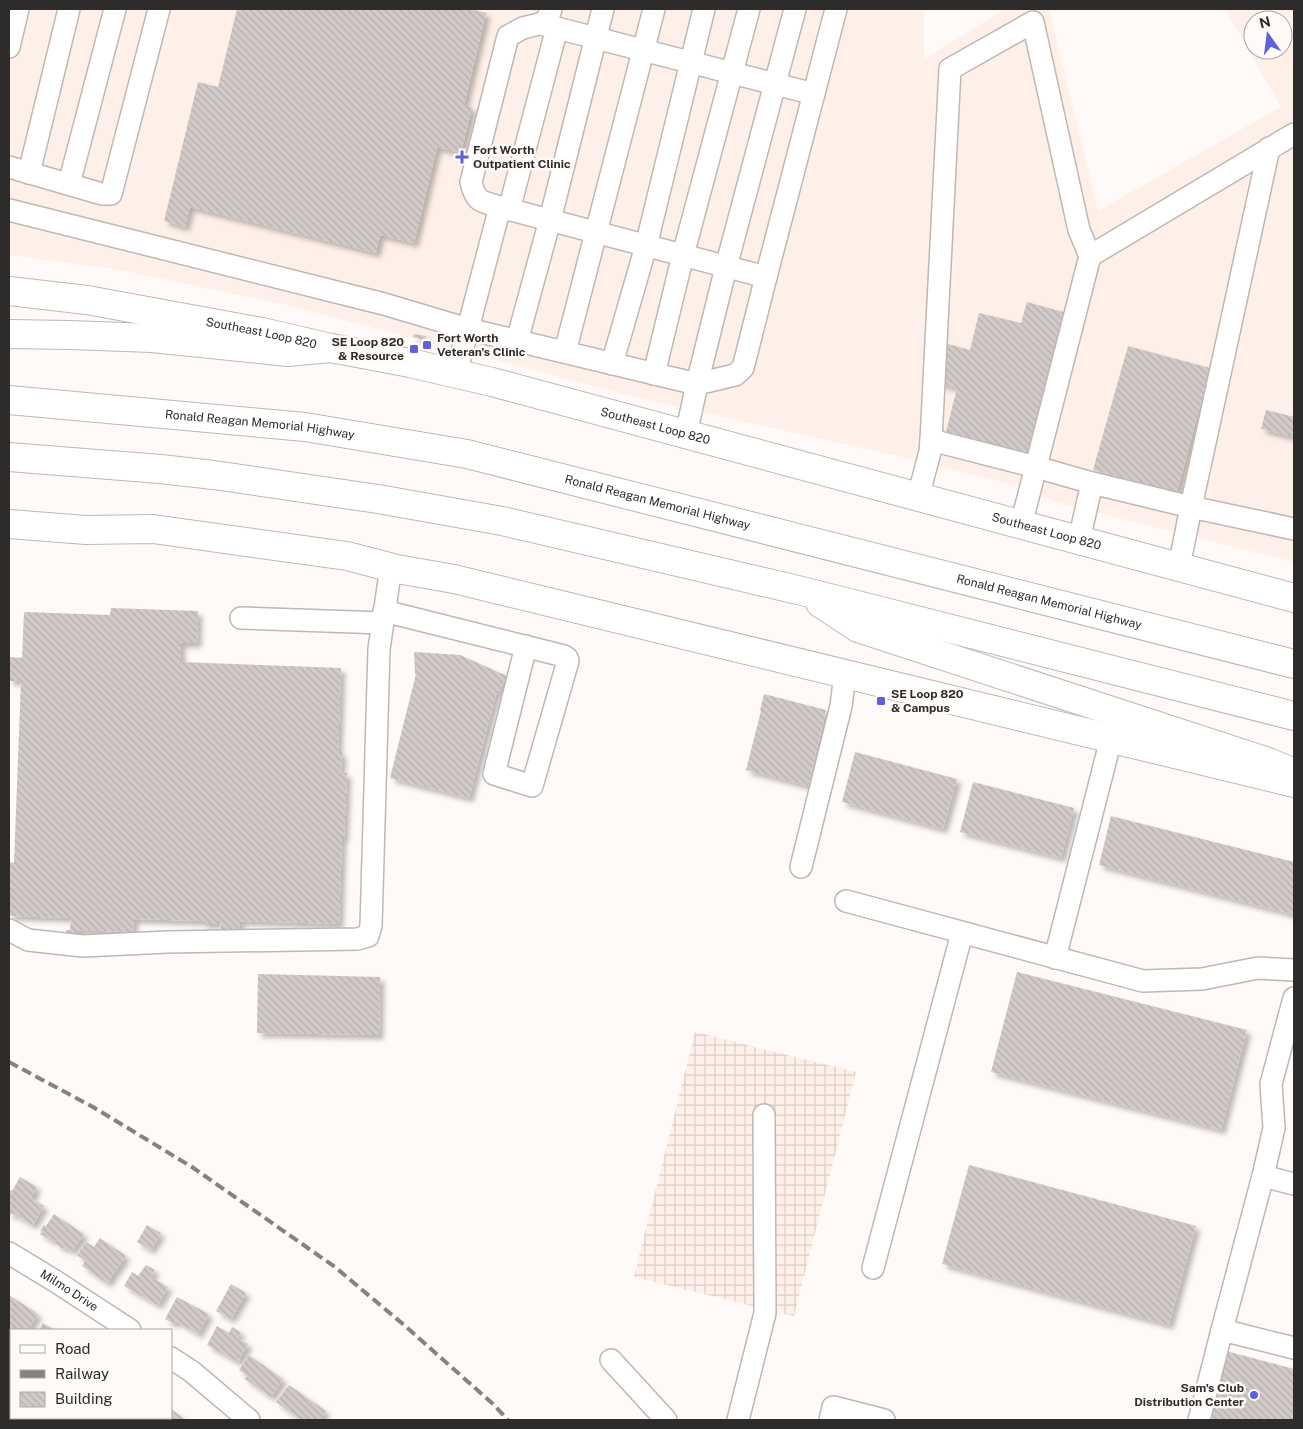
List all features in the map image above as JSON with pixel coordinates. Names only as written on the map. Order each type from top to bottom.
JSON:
[{"type":"main road","name":"Southeast Loop 820","points":[[9,291],[87,300],[262,332],[330,348],[410,363],[1294,598]]},
{"type":"main road","points":[[9,334],[70,334],[152,338],[288,352],[330,348]]},
{"type":"main road","name":"Ronald Reagan Memorial Highway","points":[[9,400],[305,427],[467,454],[1294,664]]},
{"type":"main road","points":[[9,457],[178,471],[294,486],[378,499],[502,522],[802,591],[1294,716]]},
{"type":"main road","points":[[9,524],[86,530],[153,530],[347,556],[391,567],[454,579],[1294,783]]},
{"type":"main road","points":[[802,591],[858,628],[1250,756],[1294,773]]},
{"type":"street","points":[[9,47],[18,9]]},
{"type":"street","points":[[69,9],[19,170],[102,194],[111,194],[160,9]]},
{"type":"street","points":[[69,184],[115,9]]},
{"type":"street","points":[[518,341],[602,9]]},
{"type":"street","points":[[565,352],[654,9]]},
{"type":"street","points":[[612,364],[646,246],[704,9]]},
{"type":"street","points":[[654,374],[683,255],[749,9]]},
{"type":"street","points":[[686,435],[726,267],[795,9]]},
{"type":"street","points":[[9,210],[384,304],[468,329],[697,384],[735,375],[743,368],[836,9]]},
{"type":"street","points":[[456,374],[504,208],[550,20]]},
{"type":"street","points":[[766,278],[479,200],[474,193],[471,182],[508,36],[522,28],[550,20],[595,38],[814,94]]},
{"type":"street","points":[[918,497],[932,440],[950,68],[1033,22],[1079,230],[1090,256],[1021,525]]},
{"type":"street","points":[[1090,256],[1294,134]]},
{"type":"street","points":[[1179,567],[1270,148]]},
{"type":"street","points":[[932,440],[1092,483],[1294,529]]},
{"type":"street","points":[[1079,540],[1092,483]]},
{"type":"street","points":[[9,930],[28,940],[83,946],[167,942],[357,939],[368,936],[371,926],[379,649],[391,567]]},
{"type":"street","points":[[240,618],[383,617],[526,646],[568,658],[532,786],[494,774],[526,646]]},
{"type":"street","points":[[801,868],[841,706],[845,674]]},
{"type":"street","points":[[1055,958],[1111,739]]},
{"type":"street","points":[[846,901],[1143,981],[1202,978],[1258,968],[1294,970]]},
{"type":"street","points":[[873,1268],[962,933]]},
{"type":"street","points":[[1199,1420],[1264,1176],[1274,1128],[1271,1084],[1294,998]]},
{"type":"street","points":[[738,1420],[765,1313],[764,1115]]},
{"type":"street","points":[[1264,1176],[1294,1184]]},
{"type":"street","name":"Milmo Drive","points":[[9,1253],[128,1329]]},
{"type":"street","points":[[1222,1330],[1294,1348]]},
{"type":"street","points":[[172,1359],[192,1371],[249,1420]]},
{"type":"street","points":[[611,1360],[666,1420]]},
{"type":"street","points":[[830,1420],[833,1407],[884,1420]]},
{"type":"shaded area","name":"Fort Worth Outpatient Clinic","points":[[9,9],[924,9],[924,59],[1005,9],[1049,9],[1098,211],[1281,107],[1254,60],[1293,60],[1293,10],[1243,10],[1243,40],[1225,9],[1294,9],[1294,562],[1055,502],[1018,486],[898,456],[643,399],[291,306],[116,269],[9,255]]},
{"type":"shaded area","points":[[695,1032],[856,1072],[794,1316],[634,1277]]},
{"type":"building","points":[[237,9],[470,9],[486,13],[464,105],[472,107],[461,153],[437,147],[414,243],[380,235],[376,253],[190,207],[185,227],[164,221],[198,82],[218,87]]},
{"type":"building","points":[[1027,302],[1067,313],[1030,455],[946,432],[957,388],[938,383],[948,344],[970,350],[979,313],[1021,323]]},
{"type":"building","points":[[414,334],[426,336],[425,340],[413,337]]},
{"type":"building","points":[[1128,346],[1210,368],[1177,492],[1093,470]]},
{"type":"building","points":[[1266,410],[1294,417],[1294,437],[1261,429]]},
{"type":"building","points":[[111,608],[198,611],[197,643],[181,643],[181,662],[341,668],[338,752],[342,752],[341,773],[347,773],[344,838],[342,838],[339,924],[240,921],[240,932],[220,931],[221,921],[217,921],[217,924],[203,924],[203,921],[134,919],[133,932],[77,930],[77,937],[66,937],[66,930],[70,930],[71,918],[9,916],[9,862],[14,863],[21,681],[9,681],[9,657],[22,658],[24,612],[110,615]]},
{"type":"building","points":[[414,652],[460,655],[507,676],[496,694],[469,798],[390,778],[416,674]]},
{"type":"building","points":[[764,694],[826,710],[808,786],[746,770]]},
{"type":"building","points":[[855,752],[957,779],[943,829],[842,802]]},
{"type":"building","points":[[973,782],[1074,808],[1061,858],[960,832]]},
{"type":"building","points":[[1111,816],[1294,862],[1294,904],[1292,914],[1099,865]]},
{"type":"building","points":[[1017,972],[1247,1030],[1221,1130],[991,1072]]},
{"type":"building","points":[[258,974],[380,977],[379,1035],[257,1033]]},
{"type":"building","points":[[969,1165],[1196,1226],[1169,1325],[942,1264]]},
{"type":"building","points":[[20,1177],[37,1187],[31,1198],[44,1206],[33,1225],[12,1213],[9,1215],[9,1189],[12,1191]]},
{"type":"building","points":[[54,1214],[84,1234],[72,1251],[65,1247],[64,1249],[55,1243],[56,1241],[53,1239],[52,1241],[40,1234],[44,1225],[46,1226]]},
{"type":"building","points":[[147,1225],[161,1233],[151,1250],[137,1242]]},
{"type":"building","points":[[100,1238],[126,1256],[107,1283],[82,1266],[85,1261],[77,1255],[86,1242],[94,1247]]},
{"type":"building","points":[[146,1265],[155,1270],[151,1277],[168,1287],[158,1305],[124,1286],[132,1272],[138,1276]]},
{"type":"building","points":[[231,1284],[246,1293],[231,1319],[216,1311]]},
{"type":"building","points":[[9,1295],[38,1314],[29,1329],[10,1329],[9,1336]]},
{"type":"building","points":[[177,1297],[209,1314],[198,1334],[176,1321],[174,1324],[165,1319]]},
{"type":"building","points":[[43,1323],[53,1329],[40,1329]]},
{"type":"building","points":[[217,1326],[229,1333],[232,1327],[241,1332],[237,1338],[248,1344],[238,1362],[207,1345]]},
{"type":"building","name":"Sam's Club Distribution Center","points":[[1226,1351],[1294,1369],[1294,1420],[1208,1420]]},
{"type":"building","points":[[249,1355],[283,1379],[271,1397],[245,1379],[247,1376],[239,1370]]},
{"type":"building","points":[[289,1385],[326,1411],[319,1420],[301,1420],[276,1402]]},
{"type":"building","points":[[172,1410],[186,1420],[156,1420],[172,1419]]},
{"type":"building","points":[[10,1412],[10,1419],[25,1420],[9,1420]]},
{"type":"railway","points":[[9,1062],[93,1107],[192,1167],[335,1267],[404,1325],[493,1404],[508,1420]]},
{"type":"place","name":"Fort Worth Outpatient Clinic","points":[[462,157]]},
{"type":"place","name":"Fort Worth Veteran's Clinic","points":[[427,345]]},
{"type":"place","name":"SE Loop 820 & Resource","points":[[414,349]]},
{"type":"place","name":"SE Loop 820 & Campus","points":[[881,701]]},
{"type":"place","name":"Sam's Club Distribution Center","points":[[1254,1395]]}]
